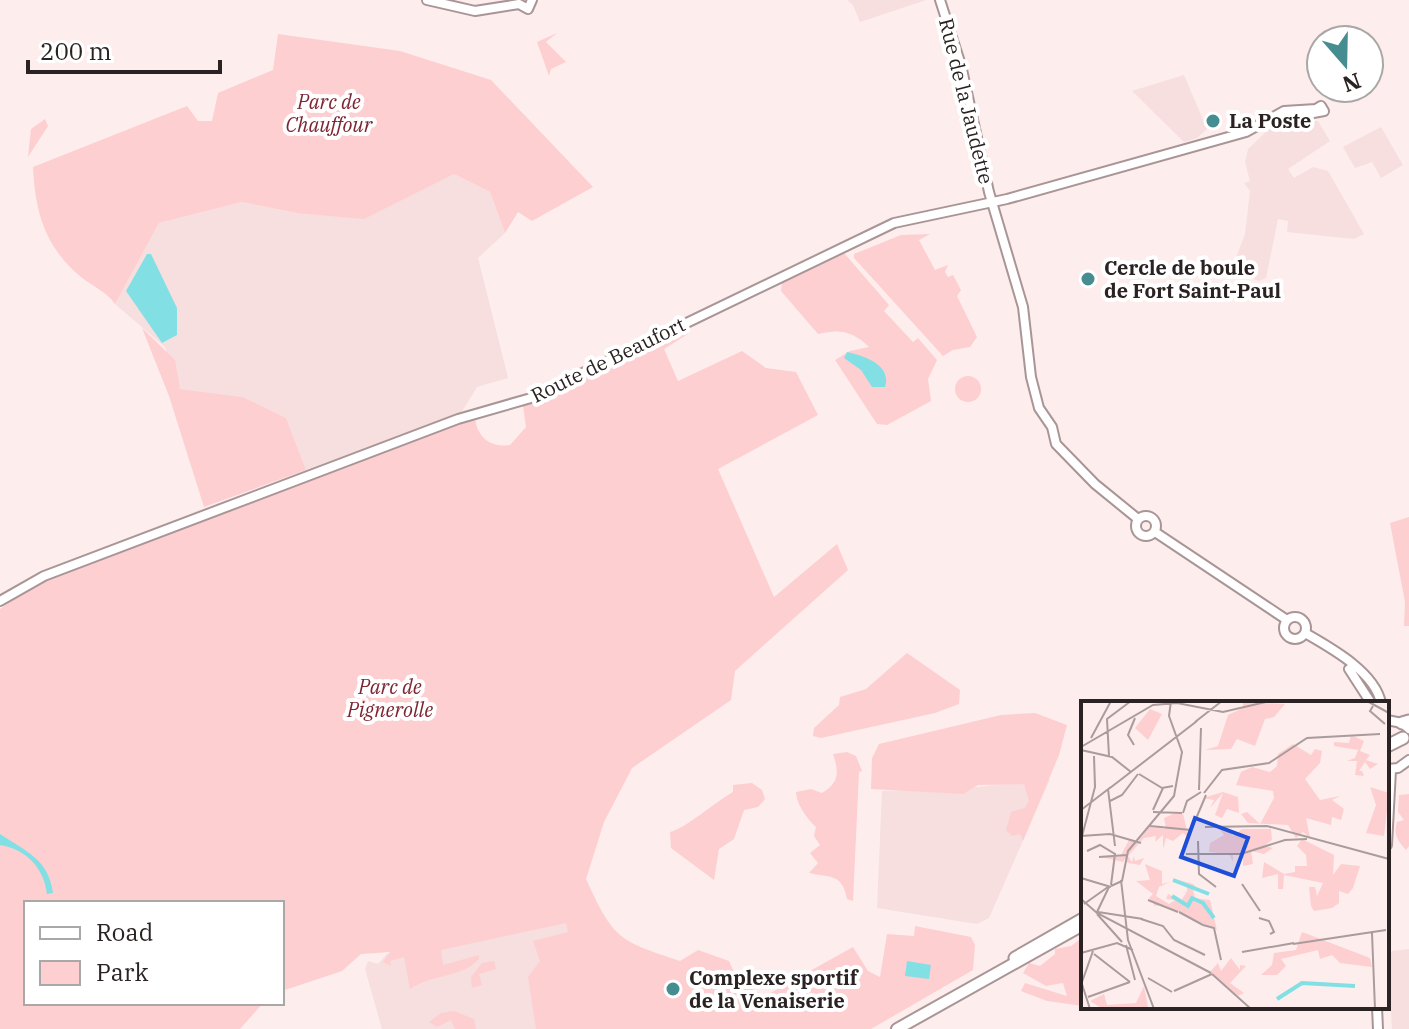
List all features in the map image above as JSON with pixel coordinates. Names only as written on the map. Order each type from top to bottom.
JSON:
[{"type":"highway","points":[[1389,742],[1405,729]]},
{"type":"highway","points":[[1015,958],[1081,917]]},
{"type":"main road","points":[[897,1029],[1081,926]]},
{"type":"main road","points":[[938,1006],[1015,958]]},
{"type":"street","points":[[427,0],[465,11],[501,9],[519,2],[527,9],[532,0]]},
{"type":"street","name":"Rue de la Jaudette","points":[[940,0],[961,65],[992,203],[1023,307],[1031,377],[1042,416],[1052,427],[1056,444],[1095,484],[1138,519]]},
{"type":"street","name":"Route de Beaufort","points":[[0,601],[44,576],[458,419],[531,398],[877,230],[992,203],[1221,138],[1246,137],[1271,120],[1317,112]]},
{"type":"street","points":[[1155,532],[1157,524],[1152,517],[1138,519],[1136,526],[1140,534],[1155,532],[1287,620]]},
{"type":"street","points":[[1305,633],[1298,638],[1288,637],[1284,627],[1287,620],[1296,617],[1303,620],[1305,633],[1374,685],[1380,701]]},
{"type":"street","points":[[1338,656],[1356,676],[1370,701]]},
{"type":"street","points":[[1389,769],[1409,760]]},
{"type":"street","points":[[1377,1009],[1378,1029]]},
{"type":"shaded area","points":[[847,0],[926,0],[860,22],[853,5]]},
{"type":"shaded area","points":[[1184,75],[1207,129],[1197,138],[1184,142],[1132,91]]},
{"type":"shaded area","points":[[1297,120],[1318,121],[1330,141],[1288,169],[1294,178],[1313,167],[1328,171],[1364,234],[1354,239],[1287,232],[1288,221],[1278,219],[1266,278],[1259,281],[1243,275],[1229,276],[1245,234],[1250,191],[1244,183],[1250,181],[1245,162],[1248,149],[1269,129]]},
{"type":"shaded area","points":[[1381,127],[1403,165],[1381,178],[1372,162],[1355,168],[1343,147]]},
{"type":"shaded area","points":[[454,174],[490,192],[505,233],[478,258],[508,378],[477,387],[461,413],[306,470],[286,418],[243,397],[180,389],[165,347],[115,304],[159,223],[242,202],[297,213],[418,190]]},
{"type":"shaded area","points":[[1050,779],[989,918],[977,924],[877,908],[882,791],[968,788]]},
{"type":"shaded area","points":[[569,909],[575,931],[554,1029],[382,1029],[365,969],[368,961],[378,964],[387,954]]},
{"type":"shaded area","points":[[1409,949],[1409,1029],[1392,1029],[1389,956],[1392,951]]},
{"type":"green space","points":[[557,33],[546,42],[566,62],[551,69],[549,76],[537,42]]},
{"type":"green space","name":"Parc de Chauffour","points":[[278,34],[400,51],[491,80],[593,187],[532,221],[518,212],[505,233],[490,192],[454,174],[364,219],[297,213],[242,202],[159,223],[115,304],[69,266],[51,241],[36,199],[33,167],[187,106],[198,121],[212,121],[218,93],[273,70]]},
{"type":"green space","points":[[45,119],[48,126],[28,157],[31,129]]},
{"type":"green space","points":[[930,234],[919,240],[935,270],[948,265],[945,272],[948,277],[953,275],[961,290],[957,296],[977,337],[970,347],[953,350],[943,356],[854,258],[854,254],[901,235]]},
{"type":"green space","points":[[844,253],[889,305],[884,311],[913,342],[918,338],[937,360],[928,379],[931,401],[887,425],[877,424],[835,360],[850,351],[869,347],[845,333],[818,334],[781,291],[782,283]]},
{"type":"green space","points":[[142,328],[175,360],[180,389],[243,397],[286,418],[306,470],[204,507],[169,396]]},
{"type":"green space","name":"Parc de Pignerolle","points":[[687,328],[688,334],[664,349],[678,381],[742,351],[766,368],[796,372],[818,415],[718,469],[774,597],[837,544],[848,570],[735,671],[731,700],[632,768],[604,822],[586,879],[612,926],[630,942],[680,961],[698,950],[729,961],[738,981],[765,996],[853,947],[868,971],[880,977],[887,934],[914,936],[915,926],[971,937],[975,945],[973,970],[871,1029],[536,1029],[528,977],[540,961],[533,941],[568,932],[566,923],[441,950],[443,965],[479,955],[479,959],[464,970],[410,989],[404,957],[390,961],[391,966],[383,962],[390,952],[361,954],[342,971],[284,990],[284,901],[24,901],[24,1005],[261,1005],[240,1029],[0,1029],[0,609],[31,587],[464,421],[475,419],[479,432],[491,443],[510,445],[526,427],[523,406]]},
{"type":"green space","points":[[968,376],[977,380],[981,389],[977,398],[968,402],[959,398],[955,389],[959,380]]},
{"type":"green space","points":[[1409,517],[1409,626],[1404,626],[1405,602],[1390,523]]},
{"type":"green space","points":[[907,653],[960,690],[959,704],[935,713],[821,738],[813,736],[814,728],[839,705],[840,697],[866,689]]},
{"type":"green space","points":[[1035,713],[1067,725],[1059,755],[1023,841],[1020,834],[1012,836],[1006,830],[1011,812],[1025,808],[1029,801],[1024,784],[978,785],[963,794],[871,789],[872,758],[879,744],[1001,715]]},
{"type":"green space","points":[[847,752],[856,756],[862,771],[859,772],[853,901],[847,899],[839,881],[809,873],[818,863],[810,853],[820,845],[814,836],[816,827],[803,811],[796,792],[811,789],[822,793],[828,789],[836,775],[833,754]]},
{"type":"green space","points":[[752,783],[762,790],[765,799],[758,807],[744,810],[734,839],[719,849],[714,880],[671,848],[670,832],[733,792],[733,785]]},
{"type":"green space","points":[[1409,794],[1409,846],[1406,850],[1396,831],[1397,822],[1404,820],[1398,812],[1399,795]]},
{"type":"green space","points":[[1081,938],[1081,1006],[1047,1001],[1021,991],[1025,983],[1067,996],[1063,983],[1046,986],[1023,973],[1029,963],[1040,966],[1055,954],[1055,949],[1071,946]]},
{"type":"green space","points":[[494,961],[496,969],[479,974],[482,985],[472,988],[471,977],[482,963]]},
{"type":"green space","points":[[454,1011],[474,1019],[476,1029],[455,1029],[451,1020],[437,1027],[429,1022],[441,1013]]},
{"type":"water","points":[[147,254],[151,254],[177,308],[177,335],[162,343],[126,291]]},
{"type":"water","points":[[847,352],[869,359],[881,367],[885,373],[885,387],[872,387],[861,370],[844,358]]},
{"type":"water","points":[[0,834],[41,864],[51,881],[53,893],[47,894],[38,868],[26,855],[0,845]]},
{"type":"water","points":[[907,961],[931,965],[929,979],[905,976]]},
{"type":"place","name":"La Poste","points":[[1213,121]]},
{"type":"place","name":"Cercle de boule de Fort Saint-Paul","points":[[1088,279]]},
{"type":"place","name":"Complexe sportif de la Venaiserie","points":[[673,989]]}]
